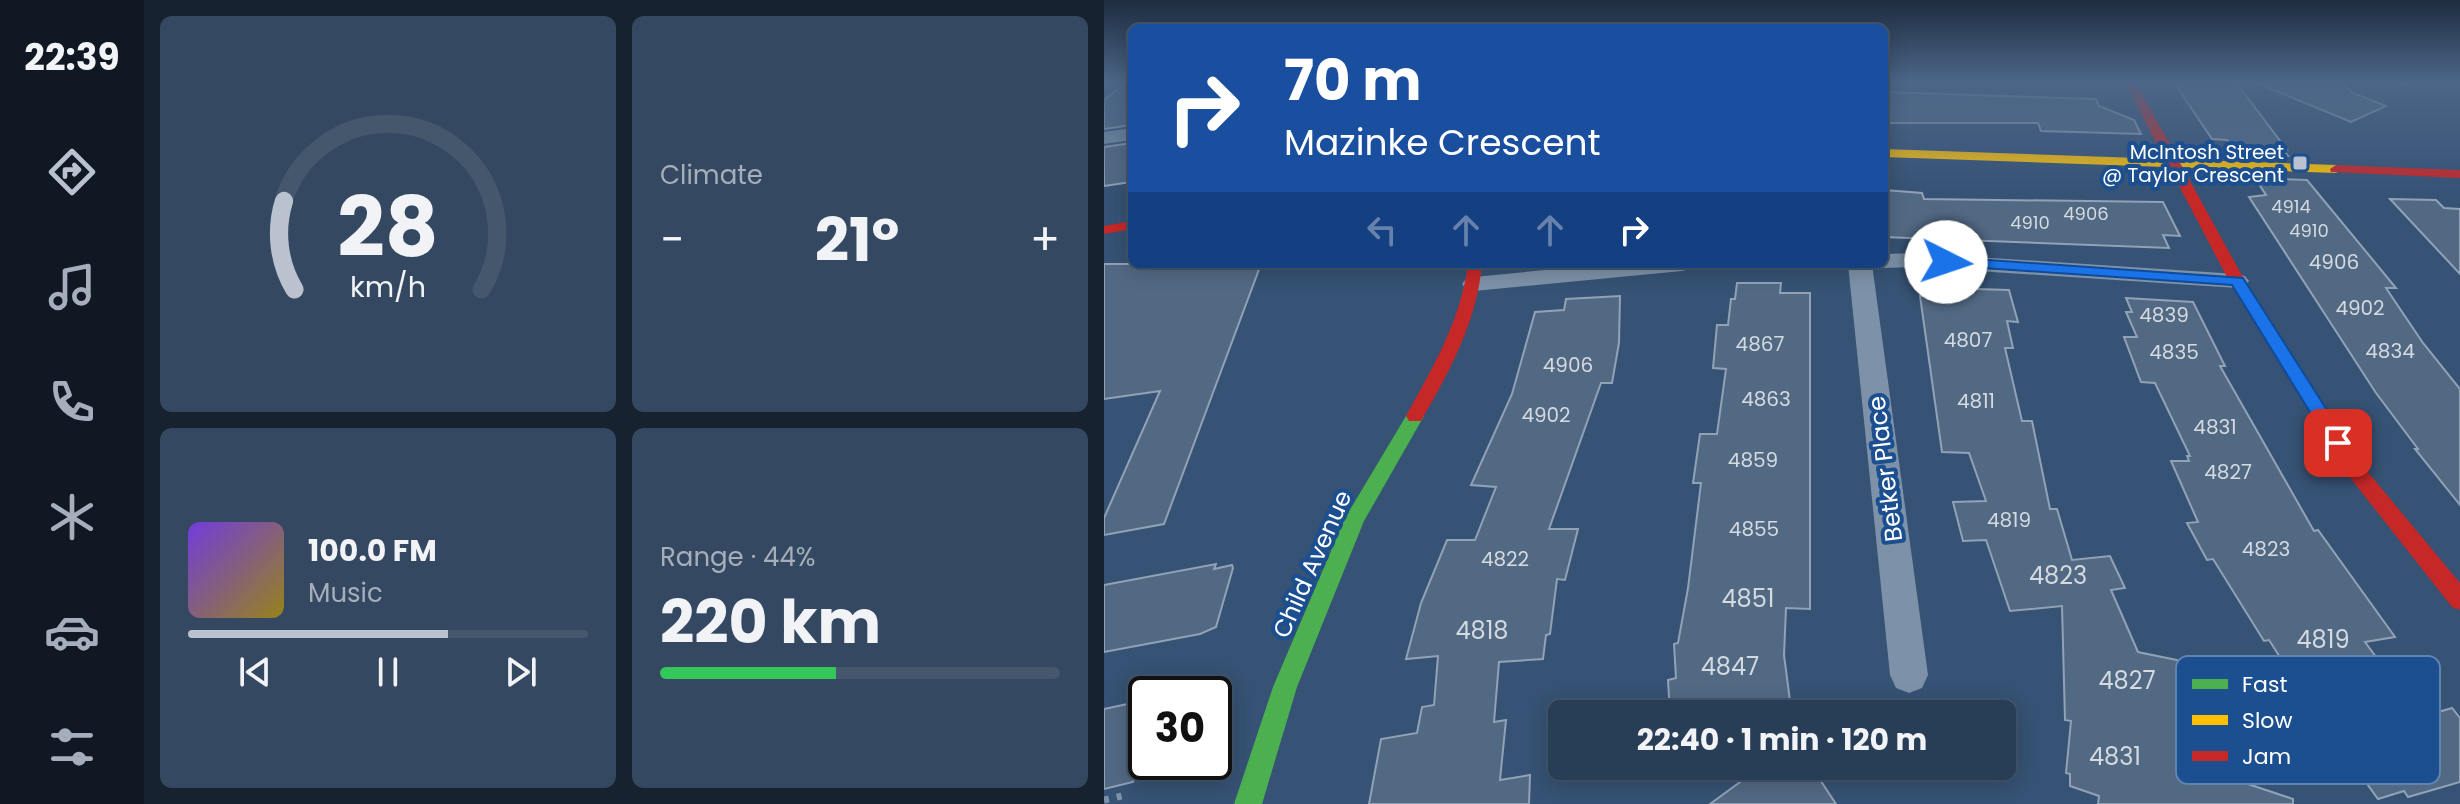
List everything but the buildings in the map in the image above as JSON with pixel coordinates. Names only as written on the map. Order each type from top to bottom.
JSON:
[{"type":"street","points":[[2149,119],[2237,281],[2355,470],[2460,600]]},
{"type":"street","points":[[1104,138],[1128,135]]},
{"type":"street","points":[[1888,153],[2460,174]]},
{"type":"street","points":[[1104,230],[1128,226]]},
{"type":"street","points":[[1888,261],[1916,260],[2237,281]]},
{"type":"street","points":[[1474,274],[1599,268]]},
{"type":"street","name":"Betker Place","points":[[1860,268],[1909,675]]},
{"type":"street","name":"Child Avenue","points":[[1248,804],[1285,687],[1355,518],[1439,375],[1474,274]]},
{"type":"path","points":[[1104,800],[1122,796],[1119,804]]},
{"type":"traffic: fast","points":[[1248,804],[1285,687],[1355,518],[1415,416]]},
{"type":"traffic: slow","points":[[1888,153],[2336,169]]},
{"type":"traffic: jam","points":[[2149,119],[2237,281],[2355,470],[2460,600]]},
{"type":"traffic: jam","points":[[2336,169],[2460,174]]},
{"type":"traffic: jam","points":[[1104,230],[1128,226]]},
{"type":"traffic: jam","points":[[1415,416],[1462,323],[1475,268]]},
{"type":"place","name":"McIntosh Street @ Taylor Crescent","points":[[2300,163]]},
{"type":"route","points":[[1946,262],[2237,281],[2338,443]]}]
